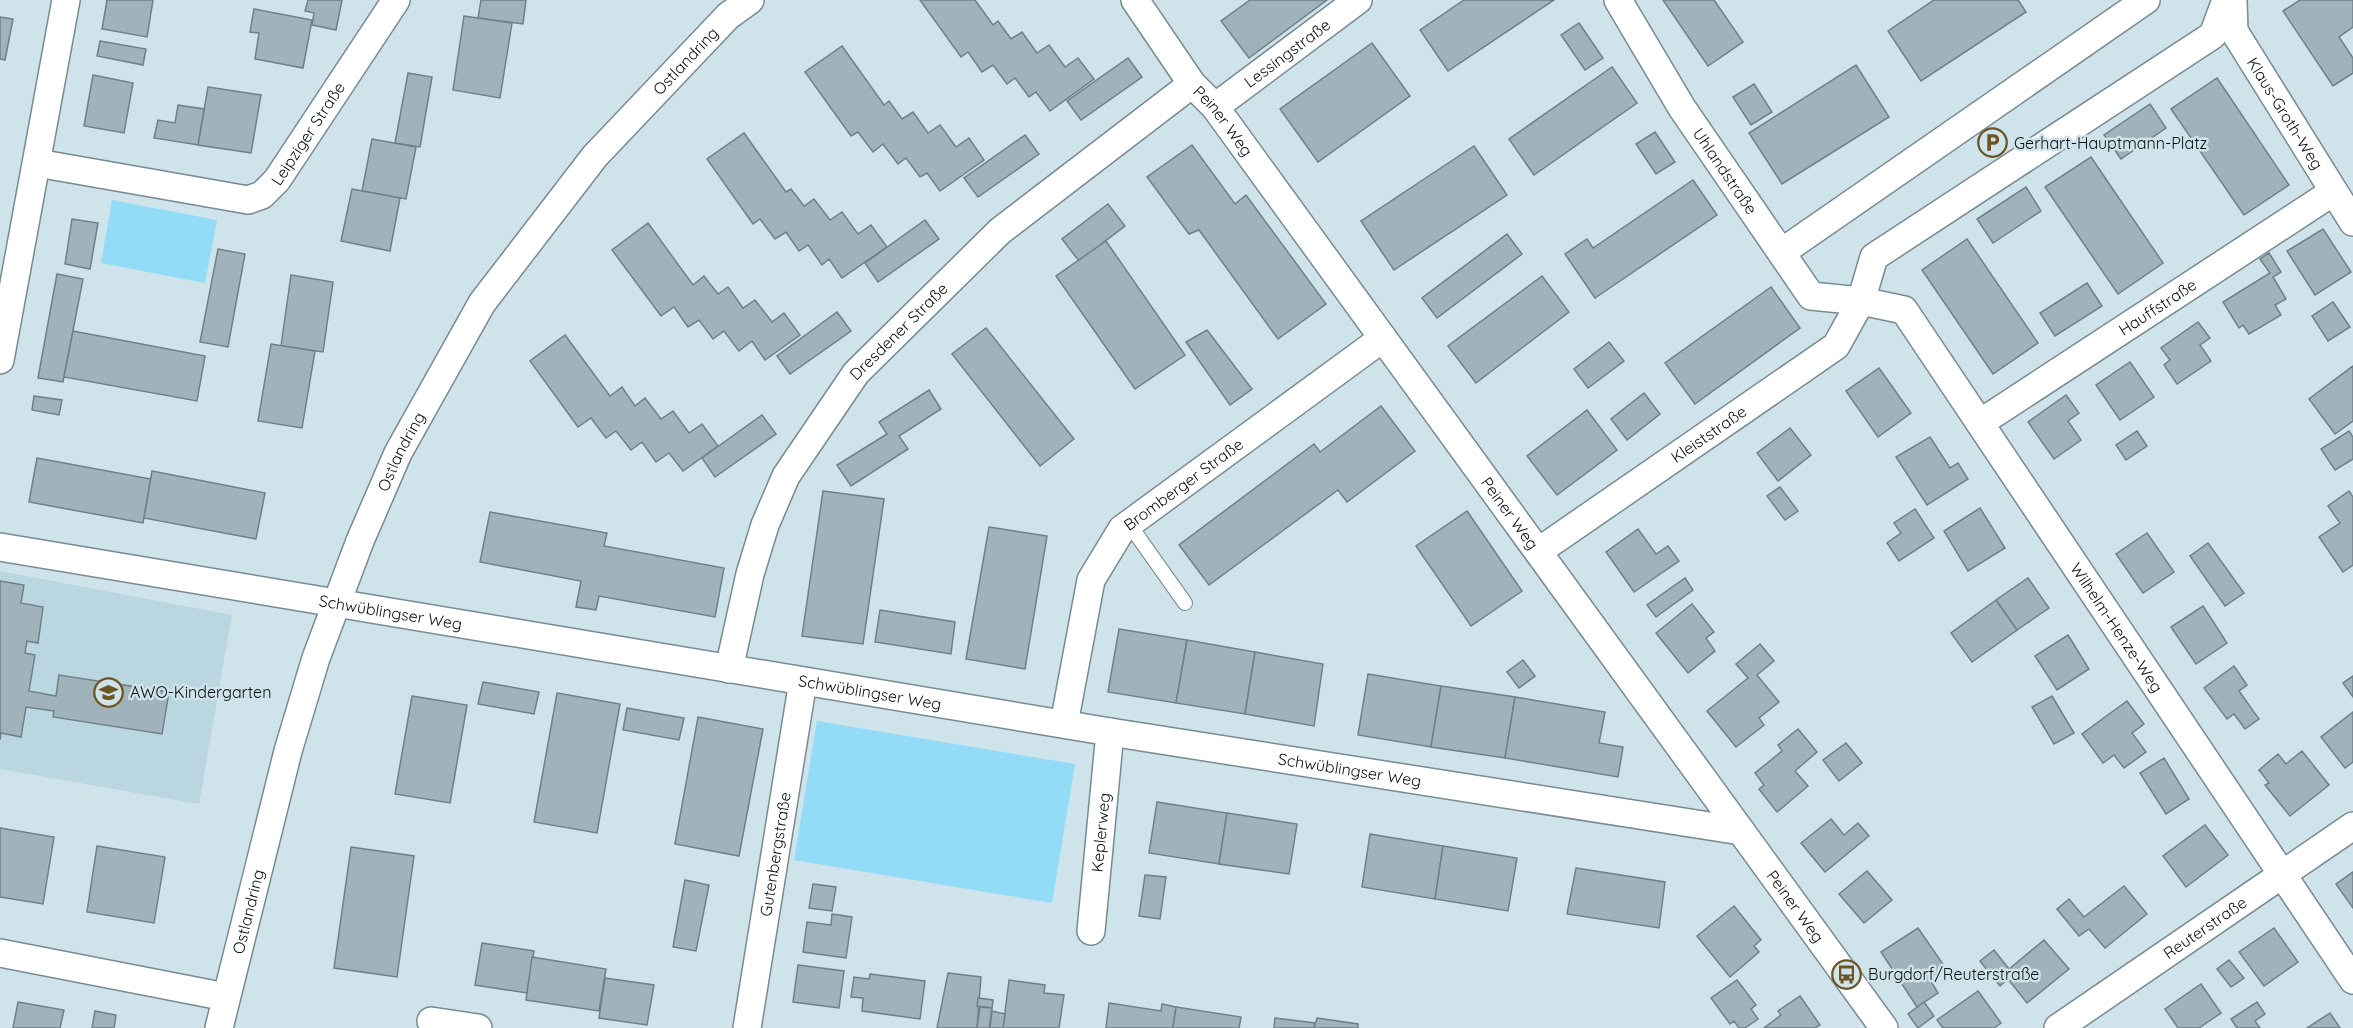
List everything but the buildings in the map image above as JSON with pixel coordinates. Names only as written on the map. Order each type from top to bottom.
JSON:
[{"type":"street","points":[[0,360],[66,0]]},
{"type":"street","name":"Leipziger Straße","points":[[37,163],[248,200],[262,195],[277,180],[396,0]]},
{"type":"street","name":"Ostlandring","points":[[219,1028],[288,751],[335,604],[399,453],[482,303],[595,156],[728,16],[750,0]]},
{"type":"street","name":"Peiner Weg","points":[[1135,0],[1192,84],[1215,107],[1884,1028]]},
{"type":"street","name":"Lessingstraße","points":[[1215,107],[1358,0]]},
{"type":"street","name":"Uhlandstraße","points":[[1618,0],[1682,108],[1811,296],[1861,301]]},
{"type":"street","points":[[1782,252],[2146,0]]},
{"type":"street","points":[[1861,301],[1874,257],[2212,35],[2226,0]]},
{"type":"street","name":"Klaus-Groth-Weg","points":[[2234,0],[2234,31],[2353,222]]},
{"type":"street","name":"Dresdener Straße","points":[[729,669],[750,574],[765,525],[782,486],[856,373],[1000,231],[1192,84]]},
{"type":"street","name":"Hauffstraße","points":[[1980,423],[2333,192]]},
{"type":"street","name":"Wilhelm-Henze-Weg","points":[[1861,301],[1904,310],[2353,980]]},
{"type":"street","name":"Kleiststraße","points":[[1539,551],[1836,346],[1861,301]]},
{"type":"street","name":"Bromberger Straße","points":[[1064,724],[1091,580],[1122,529],[1383,338]]},
{"type":"street","name":"Schwüblingser Weg","points":[[0,547],[1110,732],[1741,831]]},
{"type":"street","name":"Gutenbergstraße","points":[[747,1028],[803,681]]},
{"type":"street","name":"Keplerweg","points":[[1091,931],[1110,732]]},
{"type":"street","name":"Reuterstraße","points":[[2058,1028],[2283,877],[2353,826]]},
{"type":"street","points":[[0,952],[226,997]]},
{"type":"street","points":[[431,1021],[478,1028]]},
{"type":"lane","points":[[1129,524],[1185,603]]},
{"type":"shaded area","points":[[112,200],[217,220],[205,283],[101,263]]},
{"type":"shaded area","name":"AWO-Kindergarten","points":[[0,571],[232,615],[199,804],[0,769]]},
{"type":"shaded area","points":[[817,721],[1075,764],[1052,903],[794,860]]},
{"type":"place","name":"Gerhart-Hauptmann-Platz","points":[[1993,143]]},
{"type":"place","name":"AWO-Kindergarten","points":[[109,692]]},
{"type":"place","name":"Burgdorf/Reuterstraße","points":[[1847,974]]}]
